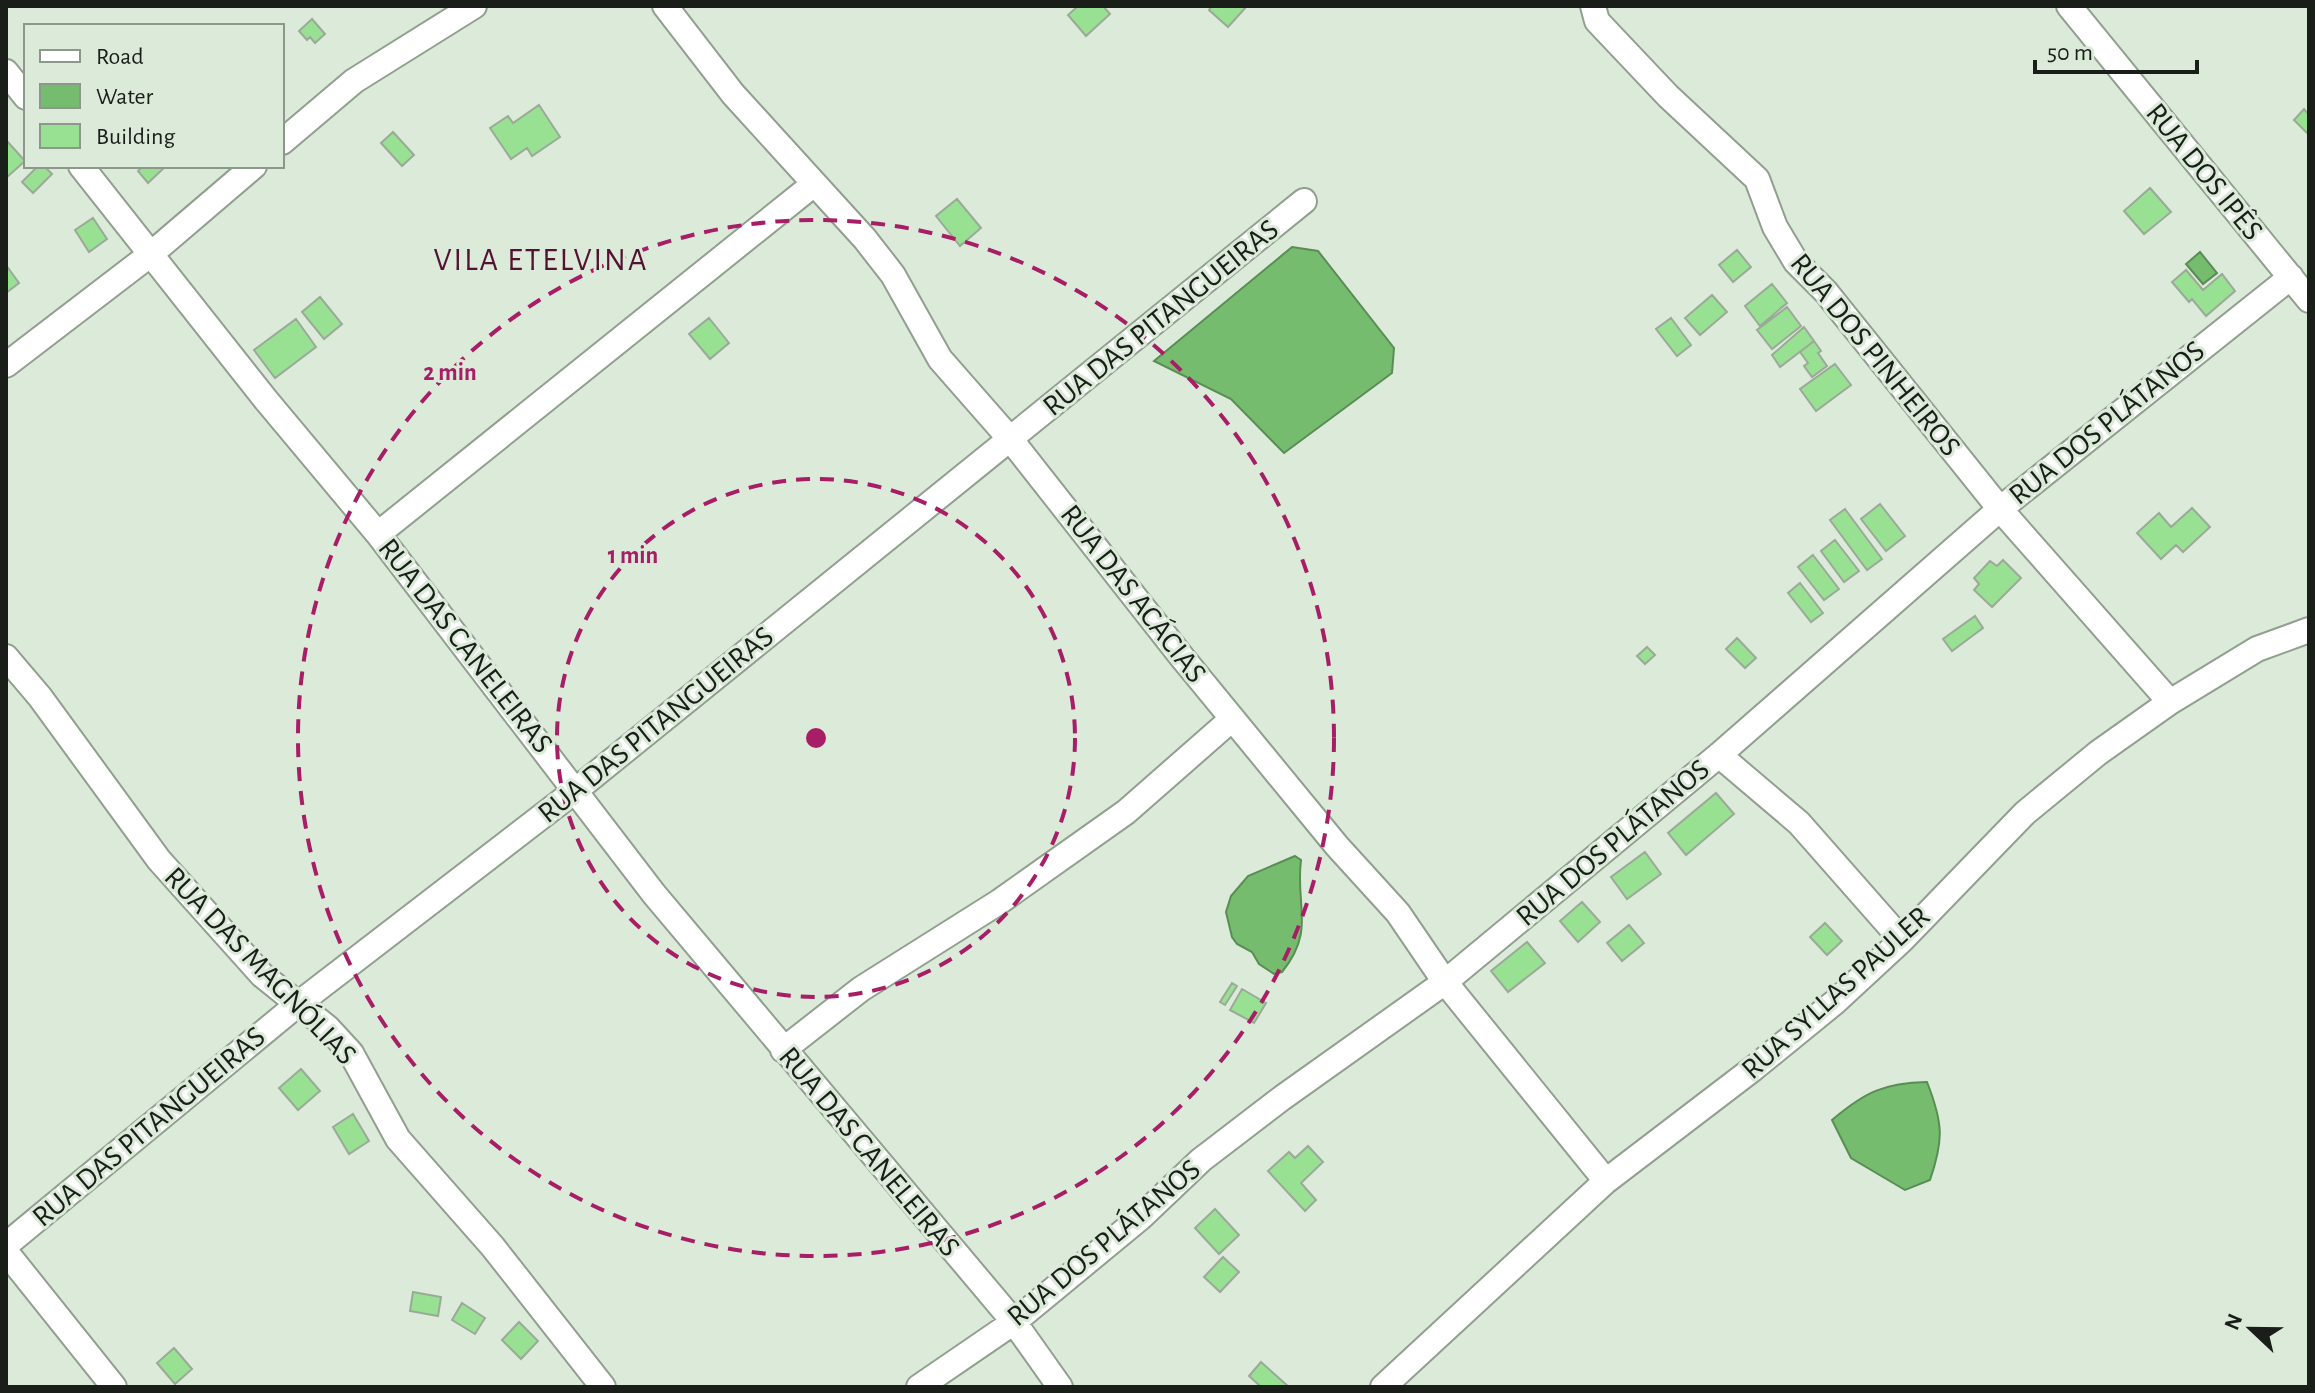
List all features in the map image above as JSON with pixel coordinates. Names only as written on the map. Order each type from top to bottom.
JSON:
[{"type":"street","points":[[284,140],[354,81],[474,6]]},
{"type":"street","name":"RUA DAS ACÁCIAS","points":[[665,6],[733,94],[884,263],[940,359],[1011,440],[1232,719],[1337,846],[1398,913],[1445,982],[1606,1181]]},
{"type":"street","name":"RUA DOS PINHEIROS","points":[[1593,6],[1597,21],[1658,85],[1757,179],[1775,227],[1796,262],[1826,292],[2000,509],[2170,702]]},
{"type":"street","name":"RUA DOS IPÊS","points":[[2069,6],[2309,300]]},
{"type":"street","points":[[6,72],[24,94]]},
{"type":"street","name":"RUA DAS CANELEIRAS","points":[[83,168],[266,400],[378,534],[654,894],[1014,1322],[1060,1387]]},
{"type":"street","points":[[6,365],[151,254],[252,168]]},
{"type":"street","points":[[378,534],[814,184]]},
{"type":"street","name":"RUA DAS PITANGUEIRAS","points":[[6,1245],[298,1004],[576,790],[1304,201]]},
{"type":"street","name":"RUA DOS PLÁTANOS","points":[[919,1387],[1014,1322],[1140,1218],[1201,1160],[1445,982],[1719,755],[2000,509],[2291,277]]},
{"type":"street","name":"RUA SYLLAS PAULER","points":[[1383,1387],[1606,1181],[1835,1002],[1902,940],[2025,813],[2098,753],[2170,702],[2257,649],[2309,630]]},
{"type":"street","name":"RUA DAS MAGNÓLIAS","points":[[6,657],[40,697],[159,860],[262,975],[328,1028],[351,1053],[398,1139],[493,1247],[603,1387]]},
{"type":"street","points":[[783,1050],[861,989],[999,902],[1126,812],[1232,719]]},
{"type":"street","points":[[1719,755],[1799,823],[1902,940]]},
{"type":"street","points":[[6,1252],[114,1387]]},
{"type":"water","points":[[1292,247],[1318,251],[1394,348],[1392,373],[1284,453],[1231,399],[1154,361]]},
{"type":"water","points":[[2200,252],[2217,273],[2203,284],[2186,264]]},
{"type":"water","points":[[1295,856],[1301,860],[1301,930],[1292,957],[1282,972],[1274,974],[1259,964],[1252,952],[1237,944],[1232,937],[1226,912],[1231,896],[1248,876]]},
{"type":"water","points":[[1927,1082],[1939,1120],[1938,1153],[1930,1180],[1905,1190],[1851,1158],[1832,1120],[1876,1091],[1899,1084]]},
{"type":"building","points":[[1078,6],[1103,6],[1110,14],[1086,36],[1068,15]]},
{"type":"building","points":[[1212,6],[1247,6],[1228,27],[1209,10]]},
{"type":"building","points":[[312,19],[325,34],[315,43],[299,31]]},
{"type":"building","points":[[539,105],[560,137],[532,156],[527,148],[511,159],[490,128],[508,116],[513,123]]},
{"type":"building","points":[[2304,109],[2309,115],[2308,134],[2294,120]]},
{"type":"building","points":[[393,132],[414,155],[402,166],[381,143]]},
{"type":"building","points":[[6,140],[24,162],[6,178]]},
{"type":"building","points":[[36,168],[46,168],[52,174],[33,193],[22,182]]},
{"type":"building","points":[[141,168],[164,168],[148,183],[138,171]]},
{"type":"building","points":[[2150,188],[2171,212],[2144,234],[2124,211]]},
{"type":"building","points":[[957,199],[981,228],[960,246],[936,216]]},
{"type":"building","points":[[93,218],[107,239],[89,252],[75,230]]},
{"type":"building","points":[[1737,250],[1751,267],[1733,282],[1719,265]]},
{"type":"building","points":[[6,265],[19,283],[6,293]]},
{"type":"building","points":[[2186,270],[2203,290],[2222,274],[2235,291],[2206,316],[2172,282]]},
{"type":"building","points":[[1772,284],[1787,303],[1760,326],[1745,306]]},
{"type":"building","points":[[1712,295],[1727,312],[1700,335],[1685,318]]},
{"type":"building","points":[[320,297],[342,324],[324,339],[302,312]]},
{"type":"building","points":[[1787,307],[1801,326],[1772,349],[1757,330]]},
{"type":"building","points":[[709,318],[729,343],[710,359],[689,334]]},
{"type":"building","points":[[1671,318],[1691,345],[1677,356],[1656,329]]},
{"type":"building","points":[[296,319],[316,347],[275,378],[254,350]]},
{"type":"building","points":[[1804,327],[1814,341],[1780,367],[1772,355]]},
{"type":"building","points":[[1814,341],[1827,366],[1812,377],[1804,366],[1808,363],[1800,352]]},
{"type":"building","points":[[1835,364],[1851,385],[1816,411],[1800,389]]},
{"type":"building","points":[[1880,504],[1905,536],[1886,551],[1861,519]]},
{"type":"building","points":[[2192,508],[2210,527],[2183,552],[2176,545],[2161,559],[2137,533],[2159,513],[2171,527]]},
{"type":"building","points":[[1845,509],[1882,559],[1867,570],[1830,520]]},
{"type":"building","points":[[1835,540],[1859,571],[1844,582],[1821,551]]},
{"type":"building","points":[[1813,555],[1839,589],[1824,600],[1798,567]]},
{"type":"building","points":[[2003,560],[2021,578],[1992,607],[1974,590],[1979,584],[1974,578],[1990,561],[1997,566]]},
{"type":"building","points":[[1800,583],[1823,613],[1811,622],[1788,593]]},
{"type":"building","points":[[1975,616],[1983,628],[1952,651],[1943,639]]},
{"type":"building","points":[[1737,638],[1756,658],[1745,668],[1726,649]]},
{"type":"building","points":[[1647,647],[1655,655],[1645,664],[1637,656]]},
{"type":"building","points":[[1716,793],[1734,814],[1686,855],[1668,833]]},
{"type":"building","points":[[1645,852],[1661,874],[1627,899],[1611,877]]},
{"type":"building","points":[[1582,902],[1600,922],[1578,942],[1560,921]]},
{"type":"building","points":[[1825,923],[1842,941],[1827,955],[1810,937]]},
{"type":"building","points":[[1629,925],[1644,943],[1622,961],[1607,943]]},
{"type":"building","points":[[1527,942],[1545,963],[1508,992],[1491,971]]},
{"type":"building","points":[[1232,983],[1237,986],[1225,1005],[1220,1002]]},
{"type":"building","points":[[1242,989],[1266,1003],[1254,1023],[1230,1010]]},
{"type":"building","points":[[301,1069],[320,1091],[298,1110],[279,1088]]},
{"type":"building","points":[[353,1114],[369,1141],[349,1154],[333,1127]]},
{"type":"building","points":[[1308,1146],[1323,1162],[1301,1183],[1316,1200],[1305,1211],[1268,1171],[1289,1152],[1295,1158]]},
{"type":"building","points":[[1215,1209],[1239,1235],[1219,1254],[1195,1228]]},
{"type":"building","points":[[1223,1257],[1239,1272],[1220,1292],[1204,1277]]},
{"type":"building","points":[[413,1292],[441,1297],[438,1316],[410,1311]]},
{"type":"building","points":[[462,1303],[485,1318],[475,1334],[452,1320]]},
{"type":"building","points":[[519,1322],[538,1341],[521,1359],[502,1340]]},
{"type":"building","points":[[174,1348],[192,1369],[175,1384],[157,1363]]},
{"type":"building","points":[[1261,1362],[1289,1387],[1261,1387],[1249,1376]]},
{"type":"district","name":"VILA ETELVINA","points":[[541,260]]}]
